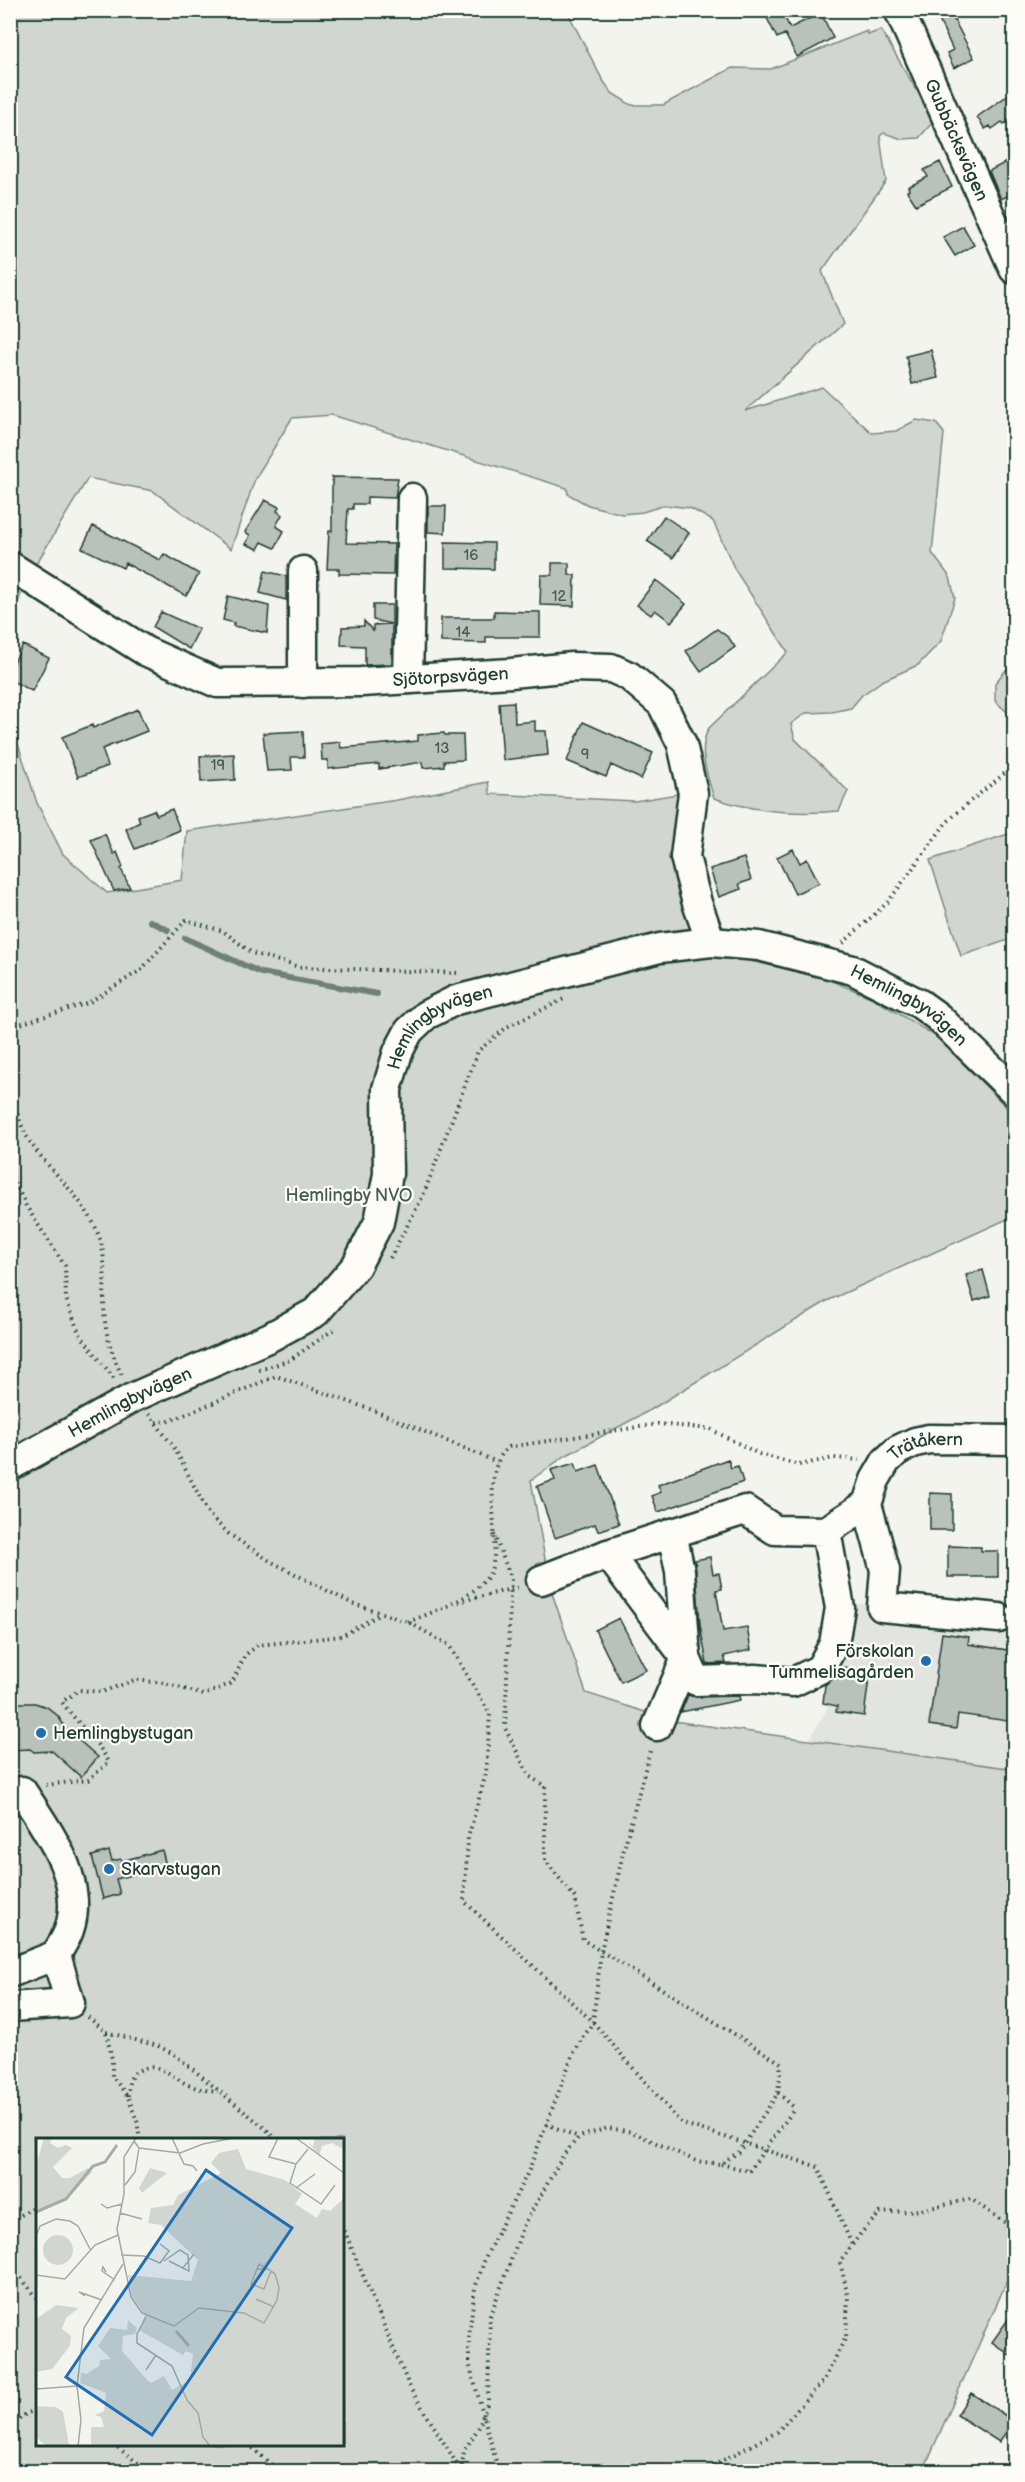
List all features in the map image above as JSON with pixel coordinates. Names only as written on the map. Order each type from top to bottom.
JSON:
[{"type":"street","name":"Gubbäcksvägen","points":[[899,10],[1014,269]]},
{"type":"street","points":[[408,679],[412,498]]},
{"type":"street","name":"Sjötorpsvägen","points":[[10,566],[145,651],[217,683],[303,683],[408,679],[572,667],[611,668],[629,676],[662,705],[673,723],[688,765],[693,793],[685,857],[697,903],[711,942]]},
{"type":"street","points":[[303,571],[303,683]]},
{"type":"street","name":"Hemlingbyvägen","points":[[10,1467],[145,1406],[316,1312],[356,1266],[379,1222],[388,1174],[387,1089],[398,1053],[410,1031],[426,1015],[456,1000],[660,948],[711,942],[759,946],[853,970],[920,1004],[938,1017],[1014,1091]]},
{"type":"street","name":"Trätåkern","points":[[867,1504],[875,1480],[886,1461],[898,1450],[915,1442],[929,1439],[1014,1440]]},
{"type":"street","points":[[541,1580],[608,1554],[745,1510],[776,1530],[826,1531],[867,1504],[885,1570],[882,1607],[999,1618]]},
{"type":"street","points":[[608,1554],[686,1658],[696,1681],[755,1679],[793,1682],[820,1669],[834,1644],[840,1608],[826,1531]]},
{"type":"street","points":[[657,1726],[686,1658],[680,1571],[672,1533]]},
{"type":"street","points":[[10,1973],[56,1955],[69,1929],[73,1900],[66,1868],[50,1835],[16,1792]]},
{"type":"street","points":[[10,2007],[70,2002],[56,1955]]},
{"type":"path","points":[[822,961],[888,902],[946,824],[968,802],[1014,766]]},
{"type":"path","points":[[10,1027],[88,1003],[141,970],[186,920],[223,931],[252,953],[299,967],[461,973]]},
{"type":"path","points":[[388,1260],[423,1196],[478,1051],[507,1027],[568,997]]},
{"type":"path","points":[[10,1085],[17,1113],[29,1140],[91,1218],[100,1240],[105,1275],[105,1322],[115,1360],[145,1406]]},
{"type":"path","points":[[10,1172],[27,1206],[65,1266],[66,1299],[80,1333],[110,1375],[145,1406]]},
{"type":"path","points":[[258,1371],[290,1360],[334,1332],[341,1323]]},
{"type":"path","points":[[497,1462],[375,1411],[276,1376],[170,1421],[156,1422],[175,1449],[209,1515],[229,1534],[270,1561],[351,1603],[408,1622],[449,1646],[490,1714],[486,1773],[468,1838],[464,1901],[593,2022],[681,2123],[818,2167],[852,2245]]},
{"type":"path","points":[[455,1603],[487,1579],[493,1561],[493,1476],[499,1455],[508,1448],[658,1424],[710,1429],[759,1454],[799,1466],[834,1458],[886,1461]]},
{"type":"path","points":[[493,1532],[512,1578],[505,1728],[529,1776],[545,1786],[545,1860],[575,1898],[583,1940],[781,2063],[778,2093],[739,2152],[720,2164]]},
{"type":"path","points":[[408,1622],[455,1603],[511,1590],[541,1580]]},
{"type":"path","points":[[16,1792],[57,1782],[88,1780],[109,1762],[98,1743],[62,1702],[79,1690],[102,1692],[135,1680],[165,1683],[204,1695],[232,1683],[245,1655],[258,1645],[342,1636],[381,1613]]},
{"type":"path","points":[[499,2472],[469,2364],[469,2335],[475,2288],[486,2256],[529,2170],[573,2054],[593,2022],[601,1952],[624,1849],[657,1726]]},
{"type":"path","points":[[70,2002],[106,2032],[158,2046],[174,2054],[274,2138]]},
{"type":"path","points":[[106,2032],[112,2059],[112,2076],[128,2097],[137,2121],[140,2138]]},
{"type":"path","points":[[128,2097],[128,2081],[135,2072],[147,2067],[160,2068],[193,2087],[219,2091]]},
{"type":"path","points":[[461,2471],[464,2451],[479,2427],[488,2401],[490,2316],[524,2225],[564,2154],[579,2137],[608,2128],[632,2132],[696,2161],[749,2171],[795,2108],[778,2093]]},
{"type":"path","points":[[546,2124],[579,2137]]},
{"type":"path","points":[[712,2472],[714,2465],[777,2432],[824,2380],[846,2337],[848,2296],[840,2262],[880,2213],[921,2210],[971,2199],[1002,2218],[1014,2229]]},
{"type":"path","points":[[21,2215],[36,2205]]},
{"type":"path","points":[[344,2230],[410,2388],[461,2471]]},
{"type":"path","points":[[10,2264],[36,2296]]},
{"type":"path","points":[[10,2427],[27,2413],[36,2411]]},
{"type":"path","points":[[114,2446],[150,2472]]},
{"type":"path","points":[[249,2446],[280,2472]]},
{"type":"shaded area","name":"Förskolan Tummelisagården","points":[[850,1603],[1014,1618],[1014,1769],[809,1740],[829,1705]]},
{"type":"green space","points":[[10,11],[567,11],[602,79],[612,93],[631,105],[663,105],[732,68],[771,69],[867,31],[868,35],[881,30],[925,104],[932,123],[919,138],[902,139],[884,133],[880,136],[886,181],[822,271],[843,324],[745,411],[822,387],[872,433],[896,431],[916,420],[936,423],[944,433],[932,553],[950,577],[955,598],[941,641],[918,665],[882,681],[862,695],[851,708],[832,712],[806,713],[791,724],[795,739],[848,791],[839,811],[807,813],[775,811],[744,807],[714,798],[703,753],[705,736],[709,728],[788,652],[735,570],[713,521],[690,508],[665,505],[643,512],[622,514],[588,505],[568,494],[567,488],[332,415],[292,418],[255,479],[231,549],[153,491],[88,478],[27,579],[11,620]]},
{"type":"green space","points":[[1014,667],[1014,713],[1008,713],[995,701],[995,683],[1006,670]]},
{"type":"green space","name":"Hemlingby NVO","points":[[11,722],[37,803],[63,854],[107,893],[182,880],[187,831],[397,800],[488,782],[490,794],[635,801],[689,792],[697,889],[721,955],[820,976],[873,998],[937,1037],[1014,1115],[1014,1216],[827,1301],[652,1409],[565,1456],[531,1480],[550,1587],[586,1693],[673,1721],[1014,1769],[1014,2265],[923,2471],[11,2471]]},
{"type":"green space","points":[[1014,832],[1014,938],[961,956],[930,860]]},
{"type":"building","points":[[763,10],[781,10],[790,28],[821,13],[833,38],[797,57],[785,34],[777,38]]},
{"type":"building","points":[[951,14],[974,58],[954,68],[947,53],[953,50],[939,20]]},
{"type":"building","points":[[1014,91],[1014,117],[992,129],[990,126],[985,129],[977,117]]},
{"type":"building","points":[[1014,158],[1014,193],[1001,199],[989,171]]},
{"type":"building","points":[[940,162],[952,187],[916,205],[907,191],[908,187],[928,177],[924,170]]},
{"type":"building","points":[[963,226],[974,245],[955,256],[943,237]]},
{"type":"building","points":[[931,350],[938,378],[912,384],[906,356]]},
{"type":"building","points":[[332,477],[398,478],[395,498],[367,497],[367,504],[353,504],[353,509],[348,509],[346,543],[394,544],[393,575],[339,574],[339,569],[327,569],[329,531],[332,531]]},
{"type":"building","points":[[265,500],[279,507],[277,511],[282,515],[276,526],[284,531],[275,548],[262,542],[258,549],[246,544],[250,535],[245,532]]},
{"type":"building","points":[[428,506],[446,506],[445,533],[428,532]]},
{"type":"building","points":[[664,516],[689,533],[673,558],[647,541]]},
{"type":"building","points":[[93,526],[160,560],[164,554],[199,574],[186,596],[125,563],[123,568],[82,548]]},
{"type":"building","points":[[445,542],[494,543],[494,569],[445,568]]},
{"type":"building","points":[[552,563],[569,563],[569,575],[575,575],[574,606],[540,605],[541,575],[552,575]]},
{"type":"building","points":[[265,571],[286,576],[286,600],[260,593]]},
{"type":"building","points":[[656,580],[686,604],[671,622],[655,610],[651,615],[637,605]]},
{"type":"building","points":[[228,596],[269,606],[267,633],[233,626],[234,623],[223,620]]},
{"type":"building","points":[[373,605],[392,605],[392,664],[365,665],[365,646],[341,645],[342,627],[364,626],[364,621],[373,631],[373,625],[391,624],[373,620]]},
{"type":"building","points":[[494,611],[540,612],[540,637],[486,637],[486,643],[441,642],[441,618],[494,618]]},
{"type":"building","points":[[161,612],[199,629],[189,649],[153,627]]},
{"type":"building","points":[[717,629],[729,638],[735,647],[701,672],[686,651]]},
{"type":"building","points":[[23,645],[49,658],[32,691],[10,680],[10,669]]},
{"type":"building","points":[[514,702],[515,723],[535,721],[535,731],[546,731],[548,755],[503,760],[499,703]]},
{"type":"building","points":[[138,709],[147,731],[102,749],[108,766],[78,777],[62,737],[92,725],[93,728]]},
{"type":"building","points":[[583,722],[653,753],[641,779],[611,765],[606,777],[567,761]]},
{"type":"building","points":[[303,731],[304,757],[291,757],[292,770],[267,771],[263,733]]},
{"type":"building","points":[[444,733],[445,735],[463,735],[464,760],[444,761],[444,766],[423,768],[422,762],[379,769],[379,764],[328,769],[328,760],[322,760],[321,744],[340,742],[341,748],[418,741],[418,735]]},
{"type":"building","points":[[234,754],[235,780],[201,782],[200,756]]},
{"type":"building","points":[[172,809],[180,830],[135,849],[126,829],[140,822],[138,816],[154,810],[157,815]]},
{"type":"building","points":[[105,834],[114,854],[117,852],[123,867],[121,869],[130,888],[114,891],[91,840]]},
{"type":"building","points":[[793,849],[800,863],[807,859],[819,883],[795,894],[777,857]]},
{"type":"building","points":[[744,858],[751,880],[739,884],[741,889],[719,897],[710,869]]},
{"type":"building","points":[[983,1270],[990,1296],[974,1301],[966,1275]]},
{"type":"building","points":[[728,1459],[731,1468],[738,1466],[743,1482],[658,1512],[652,1496],[661,1492],[658,1485]]},
{"type":"building","points":[[575,1463],[578,1472],[598,1465],[619,1524],[598,1531],[595,1524],[555,1538],[537,1486],[555,1480],[551,1470]]},
{"type":"building","points":[[930,1493],[952,1494],[952,1530],[930,1530]]},
{"type":"building","points":[[948,1546],[981,1547],[981,1551],[998,1551],[998,1577],[948,1577]]},
{"type":"building","points":[[710,1557],[713,1574],[719,1573],[722,1589],[716,1590],[723,1631],[747,1627],[751,1650],[724,1656],[726,1663],[707,1664],[700,1625],[695,1560]]},
{"type":"building","points":[[619,1618],[646,1670],[621,1682],[595,1630]]},
{"type":"building","points":[[942,1633],[969,1637],[968,1644],[1014,1651],[1014,1702],[1011,1701],[1008,1721],[958,1714],[956,1729],[929,1725]]},
{"type":"building","points":[[843,1667],[870,1671],[864,1716],[836,1712],[837,1706],[823,1703],[825,1685],[834,1677],[841,1679]]},
{"type":"building","points":[[688,1695],[697,1697],[739,1696],[740,1700],[681,1712]]},
{"type":"building","name":"Hemlingbystugan","points":[[10,1703],[35,1703],[47,1707],[58,1716],[66,1729],[98,1757],[81,1777],[52,1751],[10,1750]]},
{"type":"building","points":[[162,1850],[166,1866],[116,1879],[120,1894],[103,1899],[92,1856],[109,1851],[112,1861],[121,1859],[122,1861]]},
{"type":"building","points":[[1014,2311],[1014,2358],[992,2342]]},
{"type":"building","points":[[971,2393],[1014,2421],[999,2442],[957,2415]]},
{"type":"waterway","points":[[150,921],[168,930]]},
{"type":"waterway","points":[[185,938],[261,973],[377,994]]},
{"type":"place","name":"Förskolan Tummelisagården","points":[[926,1661]]},
{"type":"place","name":"Hemlingbystugan","points":[[41,1733]]},
{"type":"place","name":"Skarvstugan","points":[[109,1869]]}]
